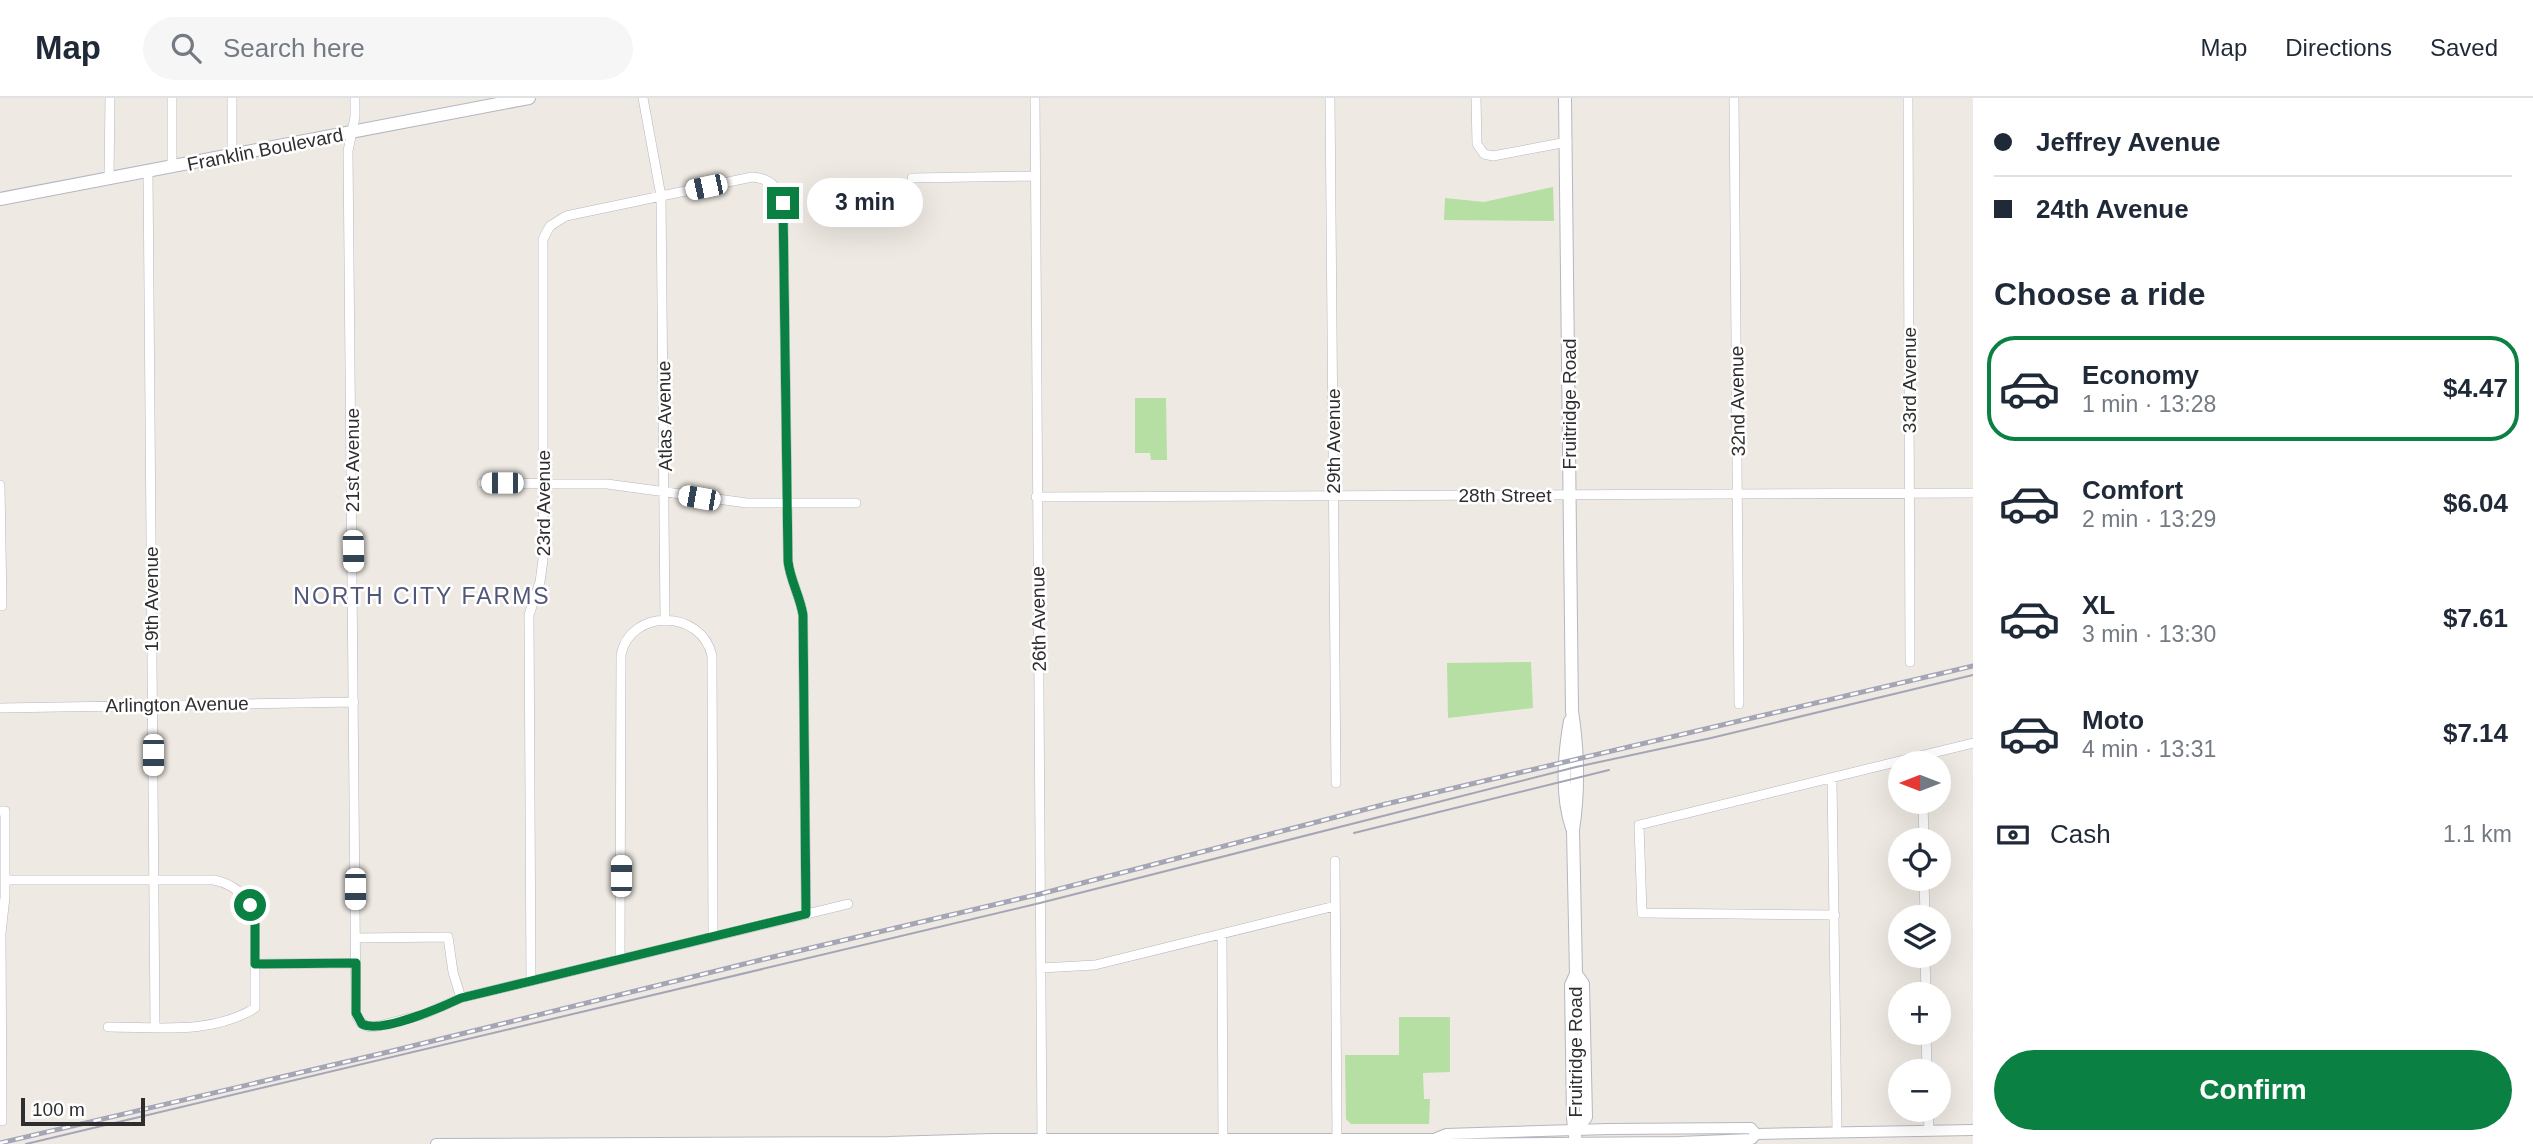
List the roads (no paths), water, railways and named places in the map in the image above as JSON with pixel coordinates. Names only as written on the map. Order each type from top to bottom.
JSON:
[{"type":"main road","name":"Franklin Boulevard","points":[[0,199],[351,133],[478,103],[529,98]]},
{"type":"main road","name":"Fruitridge Road","points":[[1565,98],[1572,711],[1576,740],[1576,810],[1573,830],[1576,974],[1583,984],[1586,1117],[1576,1139]]},
{"type":"street","points":[[110,98],[110,178]]},
{"type":"street","points":[[172,98],[172,167]]},
{"type":"street","points":[[232,98],[232,156]]},
{"type":"street","name":"21st Avenue","points":[[355,98],[355,117],[348,151],[357,1016],[359,1021],[368,1027],[422,1015],[461,998]]},
{"type":"street","name":"Atlas Avenue","points":[[643,98],[661,196],[665,621]]},
{"type":"street","name":"26th Avenue","points":[[1035,98],[1042,1140]]},
{"type":"street","name":"29th Avenue","points":[[1330,98],[1336,783]]},
{"type":"street","points":[[1476,98],[1477,144],[1484,154],[1493,156],[1567,142]]},
{"type":"street","name":"32nd Avenue","points":[[1734,98],[1739,704]]},
{"type":"street","name":"33rd Avenue","points":[[1908,98],[1910,662]]},
{"type":"street","name":"19th Avenue","points":[[148,171],[155,1027]]},
{"type":"street","points":[[912,178],[1036,176]]},
{"type":"street","name":"23rd Avenue","points":[[531,981],[529,615],[543,570],[543,239],[551,226],[566,216],[752,177],[766,180],[781,194],[787,503]]},
{"type":"street","points":[[482,483],[607,484],[723,501],[856,503]]},
{"type":"street","points":[[0,485],[1,606]]},
{"type":"street","name":"28th Street","points":[[1036,497],[1973,493]]},
{"type":"street","points":[[787,503],[789,570],[803,615],[806,914]]},
{"type":"street","points":[[620,959],[621,655],[627,639],[634,631],[649,623],[684,623],[697,629],[707,641],[712,656],[713,937]]},
{"type":"street","name":"Arlington Avenue","points":[[0,708],[354,702]]},
{"type":"street","points":[[1949,751],[1973,743]]},
{"type":"street","points":[[1835,915],[1642,913],[1639,825],[1888,768]]},
{"type":"street","points":[[1832,780],[1837,1131]]},
{"type":"street","points":[[2,1121],[1,933],[5,880],[3,811]]},
{"type":"street","points":[[1335,861],[1337,1140]]},
{"type":"street","points":[[5,880],[214,880],[237,889],[245,897],[253,915],[255,1008],[218,1024],[196,1027],[108,1027]]},
{"type":"street","points":[[356,938],[448,937],[453,972],[461,998],[848,904]]},
{"type":"street","points":[[1041,968],[1088,966],[1335,906]]},
{"type":"street","points":[[1222,934],[1223,1140]]},
{"type":"street","points":[[255,964],[356,963]]},
{"type":"street","points":[[1929,1122],[1929,1130]]},
{"type":"street","points":[[1576,1139],[1751,1128],[1756,1134]]},
{"type":"street","points":[[436,1144],[1042,1140],[1434,1141],[1446,1133],[1679,1143],[1752,1139],[1756,1134],[1973,1130]]},
{"type":"tram line","points":[[26,1144],[1040,903],[1576,767],[1711,738],[1973,675]]},
{"type":"tram line","points":[[1354,833],[1609,770]]},
{"type":"railway","points":[[0,1143],[1040,894],[1386,804],[1973,666]]},
{"type":"district","name":"NORTH CITY FARMS","points":[[422,596]]}]
